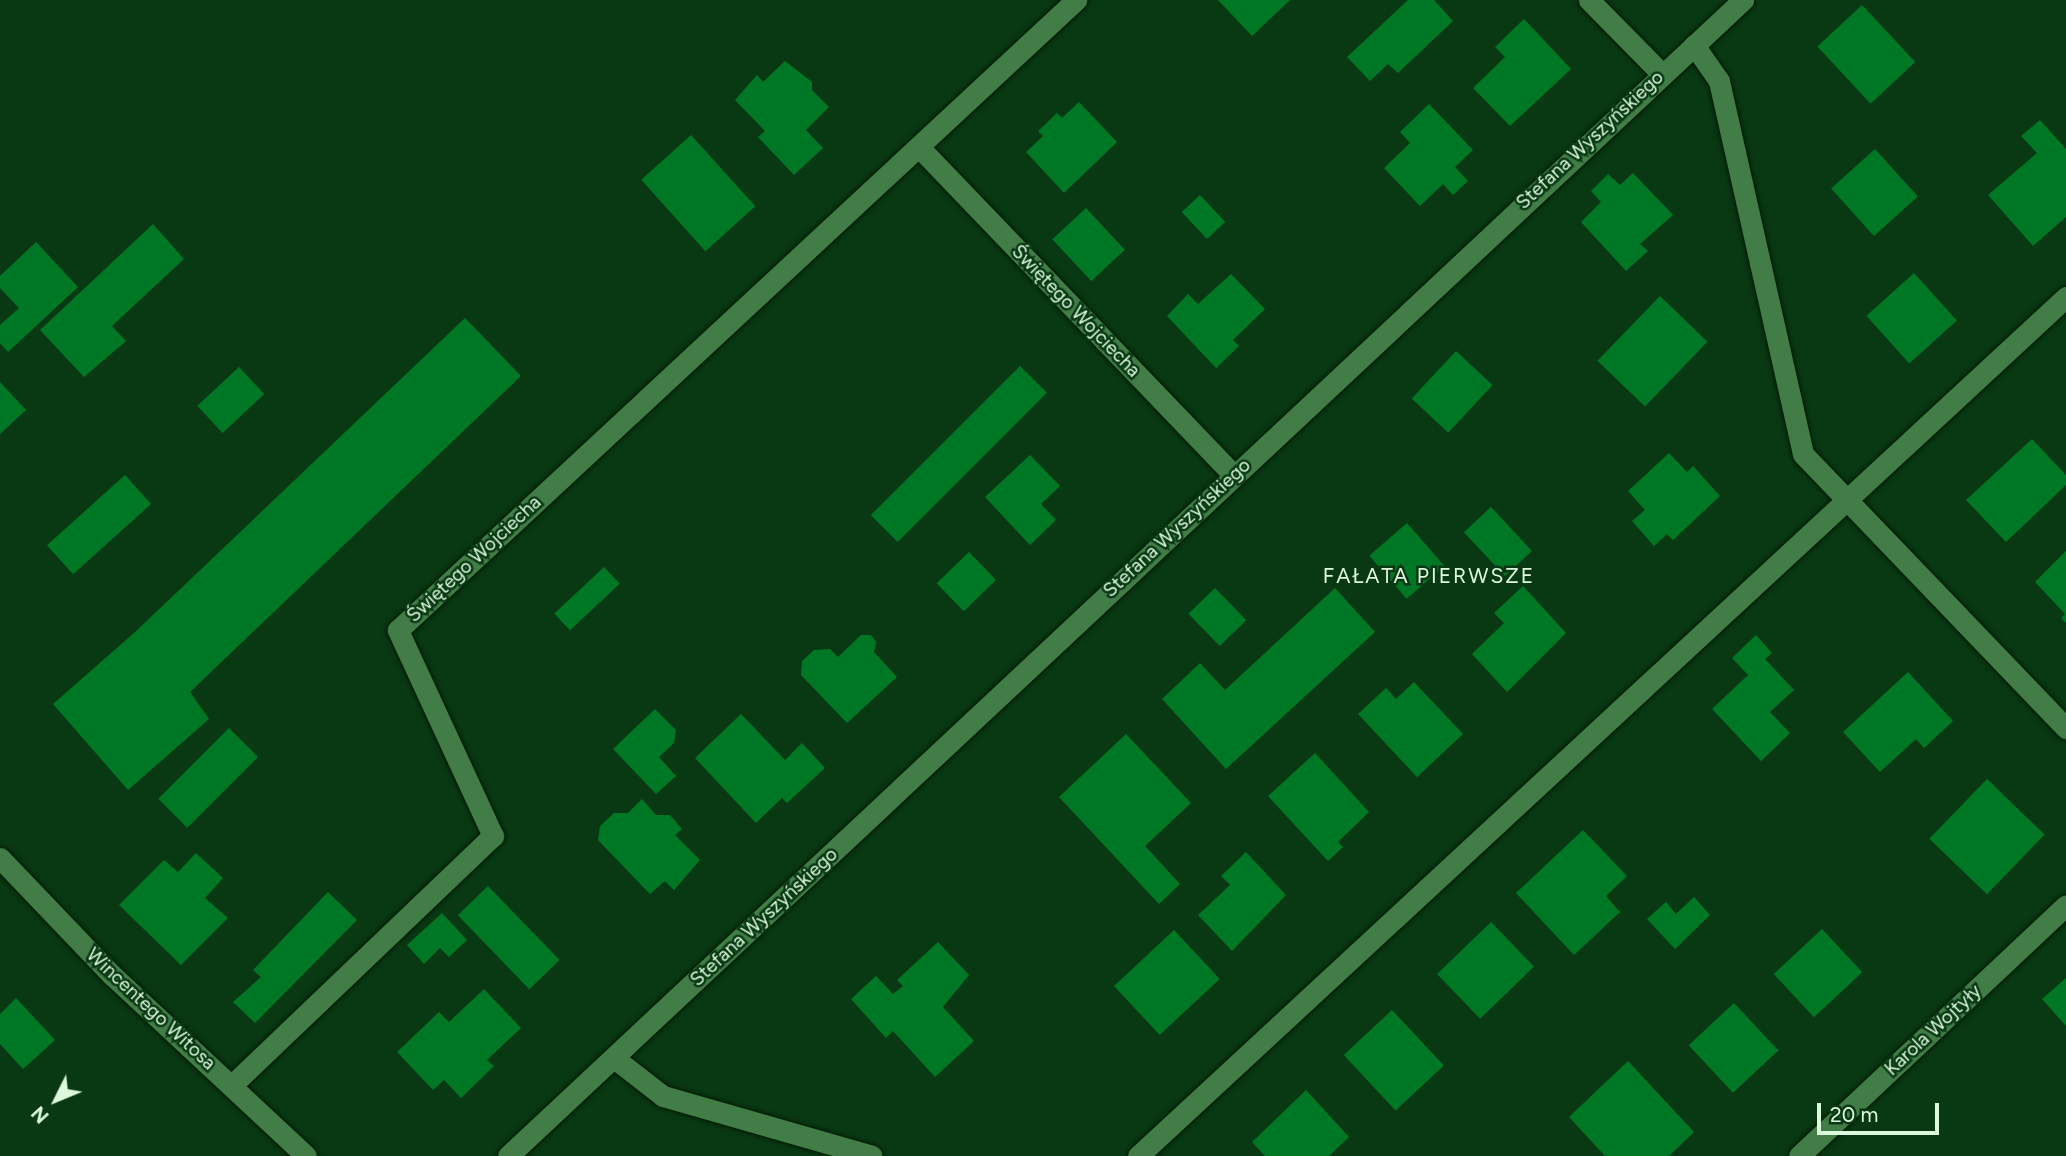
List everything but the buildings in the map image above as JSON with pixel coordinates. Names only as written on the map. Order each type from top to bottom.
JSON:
[{"type":"street","name":"Świętego Wojciecha","points":[[232,1085],[493,836],[398,630],[1076,0]]},
{"type":"street","points":[[1589,0],[1661,73]]},
{"type":"street","name":"Stefana Wyszyńskiego","points":[[508,1156],[1661,73],[1743,0]]},
{"type":"street","points":[[1694,45],[1719,81],[1802,454],[1845,503],[2066,728]]},
{"type":"street","name":"Świętego Wojciecha","points":[[919,147],[1233,475]]},
{"type":"street","points":[[1138,1156],[2066,297]]},
{"type":"street","name":"Wincentego Witosa","points":[[0,858],[112,975],[306,1156]]},
{"type":"street","name":"Karola Wojtyły","points":[[1799,1156],[2066,905]]},
{"type":"street","points":[[614,1058],[663,1096],[872,1156]]},
{"type":"district","name":"FAŁATA PIERWSZE","points":[[1429,576]]}]
